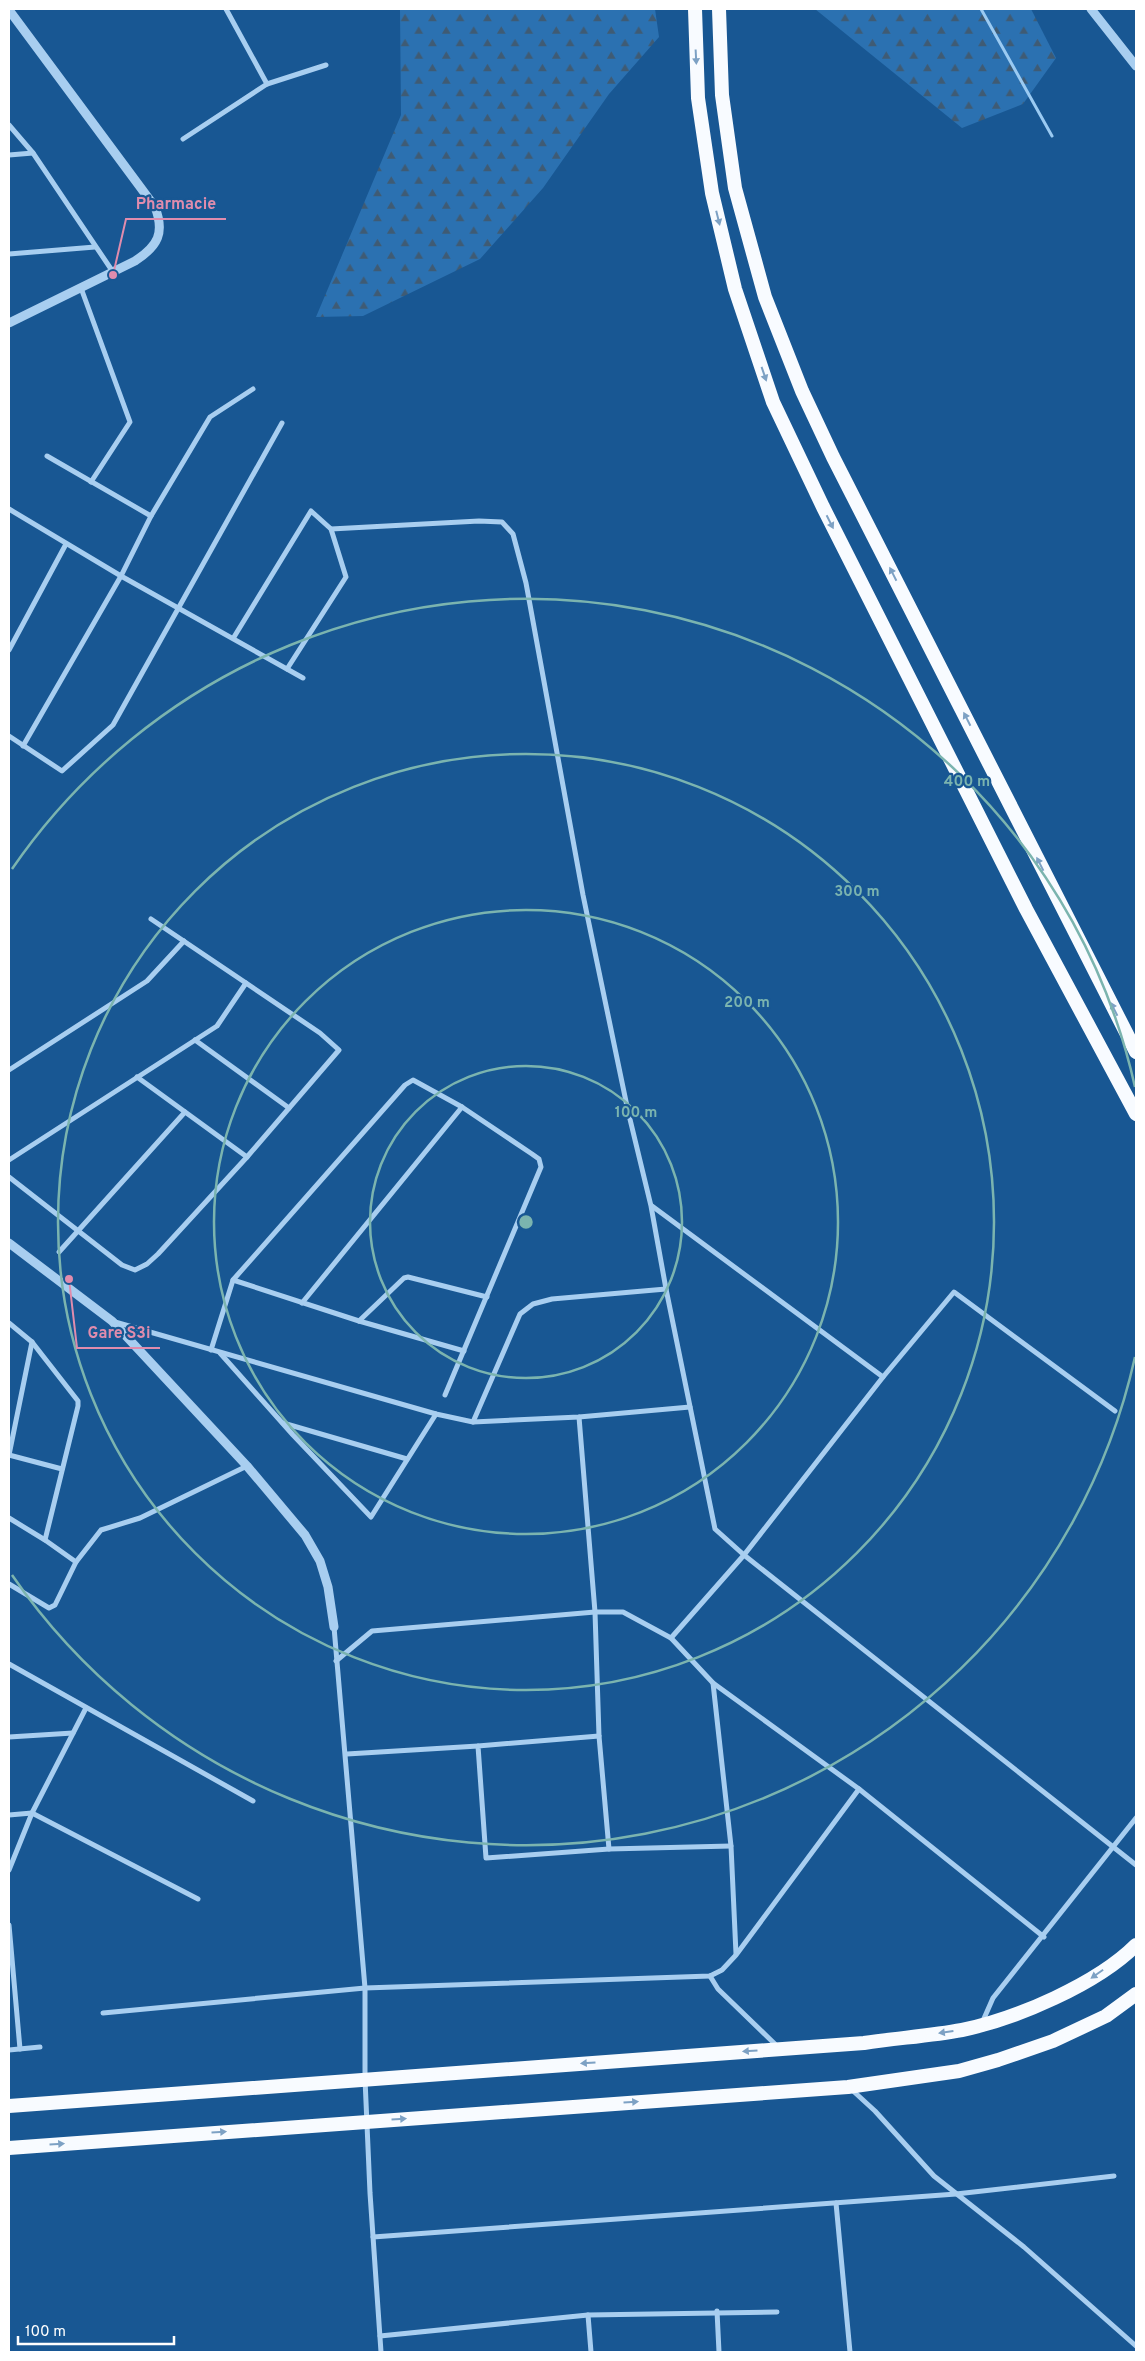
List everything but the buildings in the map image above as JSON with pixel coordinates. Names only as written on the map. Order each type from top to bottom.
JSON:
[{"type":"highway","points":[[695,9],[698,98],[712,193],[735,289],[773,402],[822,507],[1026,909],[1136,1114]]},
{"type":"highway","points":[[719,9],[722,95],[735,188],[765,297],[802,391],[838,466],[1136,1052]]},
{"type":"highway","points":[[9,2106],[864,2043],[981,2025],[1040,2004],[1080,1986],[1136,1945]]},
{"type":"highway","points":[[9,2148],[848,2087],[959,2071],[998,2060],[1053,2041],[1106,2016],[1136,1994]]},
{"type":"street","points":[[226,9],[267,84]]},
{"type":"street","points":[[1090,9],[1136,66]]},
{"type":"street","points":[[9,10],[155,207],[160,227],[158,237],[150,251],[135,261],[9,323]]},
{"type":"street","points":[[183,139],[267,84],[326,65]]},
{"type":"street","points":[[9,125],[33,153],[113,272]]},
{"type":"street","points":[[9,155],[33,153]]},
{"type":"street","points":[[9,254],[95,247]]},
{"type":"street","points":[[81,288],[130,422],[91,482]]},
{"type":"street","points":[[23,746],[121,576],[151,516],[210,417],[252,389]]},
{"type":"street","points":[[9,736],[62,771],[113,725],[282,423]]},
{"type":"street","points":[[47,456],[151,516]]},
{"type":"street","points":[[9,509],[121,576],[234,637],[303,678]]},
{"type":"street","points":[[234,637],[311,511],[330,529],[346,577],[287,668]]},
{"type":"street","points":[[330,529],[479,521],[502,522],[513,534],[532,612],[583,896],[628,1110],[651,1206],[715,1529],[744,1555],[1136,1864]]},
{"type":"street","points":[[9,650],[66,544]]},
{"type":"street","points":[[9,1177],[122,1265],[135,1270],[147,1264],[158,1254],[247,1158],[339,1050],[320,1033],[151,918]]},
{"type":"street","points":[[9,1070],[147,981],[184,941]]},
{"type":"street","points":[[9,1160],[217,1026],[246,983]]},
{"type":"street","points":[[195,1040],[289,1108]]},
{"type":"street","points":[[137,1077],[247,1158]]},
{"type":"street","points":[[211,1350],[233,1280],[405,1085],[413,1080],[462,1107],[532,1154],[539,1160],[540,1166],[445,1395]]},
{"type":"street","points":[[302,1302],[462,1107]]},
{"type":"street","points":[[59,1252],[185,1112]]},
{"type":"street","points":[[651,1206],[883,1377]]},
{"type":"street","points":[[9,1243],[112,1321],[247,1466],[305,1535],[320,1561],[328,1587],[334,1627],[365,1988],[367,2122],[381,2352]]},
{"type":"street","points":[[359,1321],[404,1278],[408,1277],[487,1297]]},
{"type":"street","points":[[233,1280],[359,1321],[464,1351]]},
{"type":"street","points":[[473,1422],[520,1314],[533,1304],[552,1299],[666,1289]]},
{"type":"street","points":[[671,1638],[744,1555],[883,1377],[954,1292],[1115,1411]]},
{"type":"street","points":[[112,1321],[436,1414],[473,1422],[579,1417],[690,1407]]},
{"type":"street","points":[[9,1323],[32,1342],[78,1401],[78,1411],[45,1540]]},
{"type":"street","points":[[32,1342],[9,1455],[62,1469]]},
{"type":"street","points":[[220,1352],[282,1422],[371,1517],[436,1414]]},
{"type":"street","points":[[579,1417],[595,1612],[599,1736],[609,1849]]},
{"type":"street","points":[[282,1422],[408,1460]]},
{"type":"street","points":[[9,1584],[49,1608],[55,1605],[76,1562],[101,1530],[140,1518],[247,1466]]},
{"type":"street","points":[[9,1518],[76,1562]]},
{"type":"street","points":[[336,1661],[372,1631],[595,1612],[623,1612],[671,1638],[713,1683],[859,1789],[1044,1936]]},
{"type":"street","points":[[9,1664],[253,1801]]},
{"type":"street","points":[[713,1683],[731,1846],[736,1955]]},
{"type":"street","points":[[9,1870],[32,1813],[86,1708]]},
{"type":"street","points":[[9,1737],[73,1733]]},
{"type":"street","points":[[346,1754],[599,1736]]},
{"type":"street","points":[[478,1746],[486,1858],[609,1849],[731,1846]]},
{"type":"street","points":[[103,2013],[365,1988],[710,1976],[722,1970],[736,1955],[859,1789]]},
{"type":"street","points":[[9,1815],[32,1813],[198,1899]]},
{"type":"street","points":[[981,2025],[993,1998],[1136,1818]]},
{"type":"street","points":[[9,1925],[20,2049]]},
{"type":"street","points":[[710,1976],[718,1989],[780,2049]]},
{"type":"street","points":[[9,2050],[40,2047]]},
{"type":"street","points":[[848,2087],[875,2111],[934,2176],[1024,2247],[1136,2346]]},
{"type":"street","points":[[373,2237],[956,2194],[1114,2176]]},
{"type":"street","points":[[836,2203],[850,2352]]},
{"type":"street","points":[[380,2336],[588,2315],[717,2311],[777,2312]]},
{"type":"street","points":[[717,2311],[719,2352]]},
{"type":"street","points":[[588,2315],[591,2352]]},
{"type":"green space","points":[[400,9],[655,9],[659,37],[609,94],[543,188],[480,259],[363,316],[316,317],[401,115]]},
{"type":"green space","points":[[815,9],[1031,9],[1056,58],[1023,104],[962,128]]},
{"type":"waterway","points":[[981,9],[1052,136]]},
{"type":"place","name":"Pharmacie","points":[[113,275]]},
{"type":"place","name":"Gare S3i","points":[[69,1279]]}]
